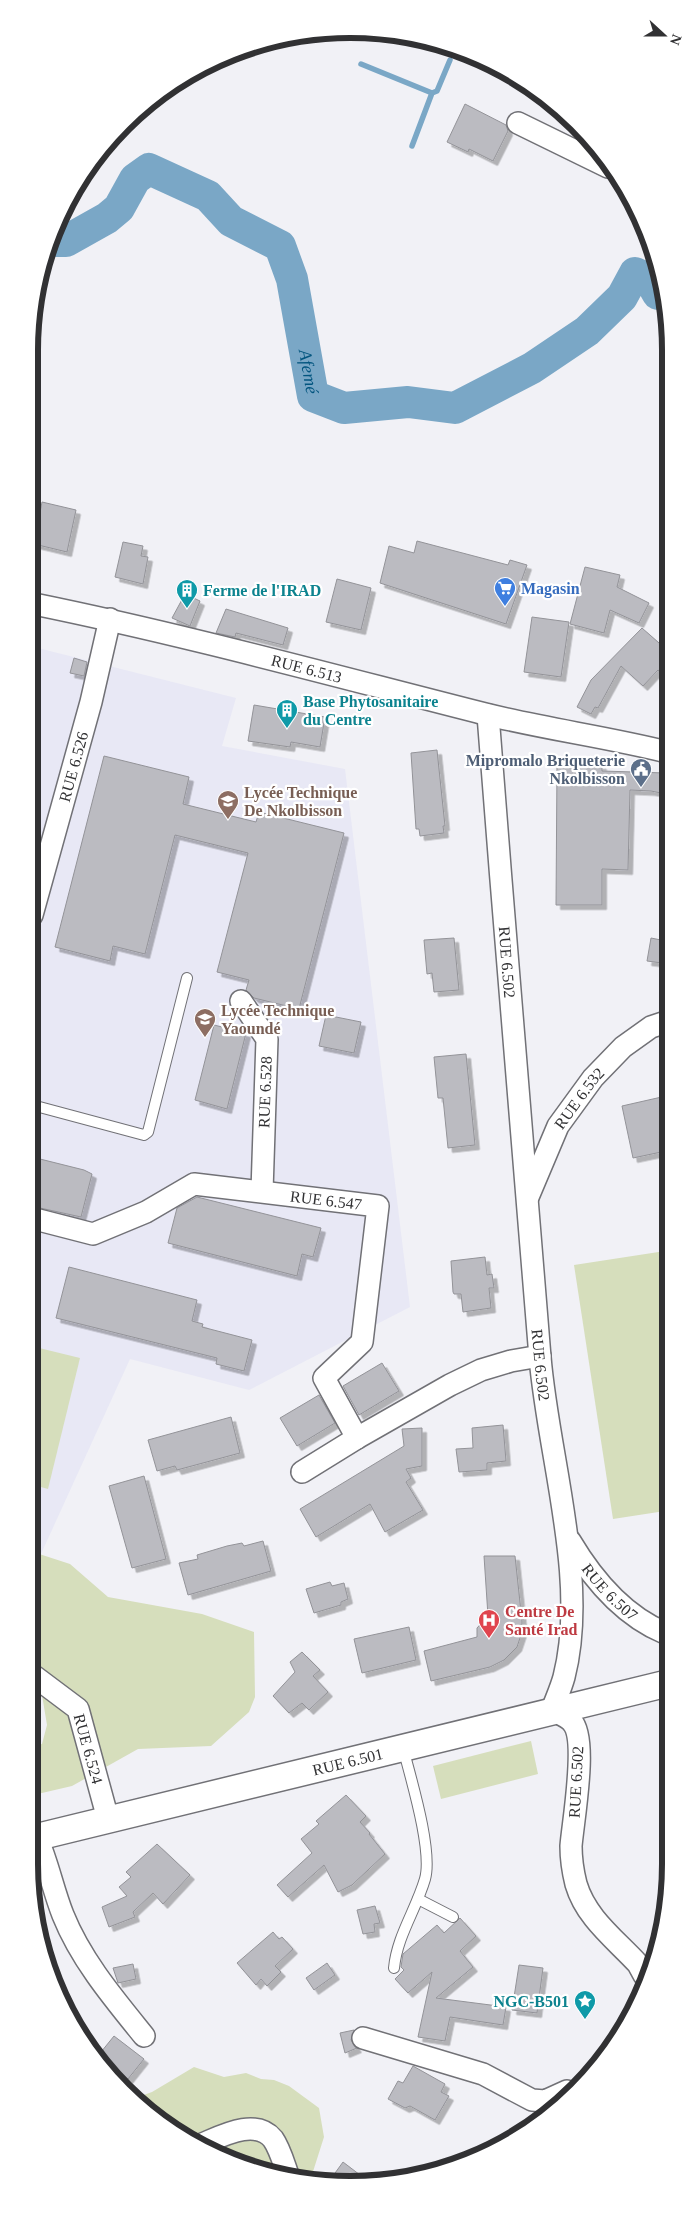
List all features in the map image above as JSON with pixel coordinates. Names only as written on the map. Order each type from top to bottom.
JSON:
[{"type":"street","points":[[518,123],[599,163]]},
{"type":"street","name":"RUE 6.513","points":[[38,605],[110,619],[319,670],[488,715],[662,751]]},
{"type":"street","name":"RUE 6.526","points":[[38,892],[91,702],[110,619]]},
{"type":"street","name":"RUE 6.502","points":[[488,715],[544,1403],[567,1537],[571,1576],[570,1630],[564,1676],[552,1710],[572,1721],[578,1734],[578,1786],[571,1848],[577,1886],[584,1906],[638,1964],[642,1972]]},
{"type":"street","name":"RUE 6.528","points":[[241,1001],[267,1039],[262,1192]]},
{"type":"street","name":"RUE 6.532","points":[[527,1200],[558,1126],[593,1078],[623,1047],[651,1027],[662,1023]]},
{"type":"street","name":"RUE 6.547","points":[[38,1220],[94,1234],[146,1212],[194,1184],[378,1206],[362,1342],[324,1378],[357,1438]]},
{"type":"street","points":[[302,1472],[450,1385],[481,1370],[511,1361],[540,1356]]},
{"type":"street","name":"RUE 6.507","points":[[567,1537],[582,1561],[618,1601],[640,1620],[662,1631]]},
{"type":"street","name":"RUE 6.524","points":[[38,1679],[78,1709],[108,1819]]},
{"type":"street","name":"RUE 6.501","points":[[38,1838],[662,1684]]},
{"type":"street","points":[[38,1847],[47,1861],[63,1915],[85,1956],[107,1990],[144,2036]]},
{"type":"street","points":[[363,2038],[483,2074],[532,2100],[545,2101],[558,2095]]},
{"type":"street","points":[[209,2142],[248,2129],[262,2130],[274,2140],[285,2169]]},
{"type":"lane","points":[[38,1107],[144,1134],[150,1129],[187,978]]},
{"type":"lane","points":[[394,1968],[396,1951],[403,1929],[426,1878],[427,1854],[403,1748]]},
{"type":"lane","points":[[418,1899],[453,1917]]},
{"type":"shaded area","name":"Lycée Technique Yaoundé","points":[[38,648],[236,698],[222,746],[345,769],[410,1307],[249,1390],[130,1359],[41,1554],[38,1553]]},
{"type":"green space","points":[[662,1251],[662,1511],[613,1519],[574,1265]]},
{"type":"green space","points":[[38,1348],[80,1358],[48,1489],[38,1486]]},
{"type":"green space","points":[[38,1554],[70,1564],[108,1597],[202,1614],[254,1632],[255,1697],[249,1712],[211,1746],[138,1749],[72,1786],[38,1794],[38,1745],[42,1744],[47,1725],[40,1683],[38,1682]]},
{"type":"green space","points":[[531,1741],[538,1774],[441,1799],[433,1766]]},
{"type":"green space","points":[[194,2067],[224,2077],[246,2073],[289,2086],[319,2108],[324,2137],[312,2173],[289,2170],[249,2159],[193,2134],[142,2096],[152,2092]]},
{"type":"building","points":[[465,104],[506,125],[508,131],[493,161],[469,149],[468,152],[447,142]]},
{"type":"building","points":[[42,502],[76,510],[67,552],[38,545],[38,523]]},
{"type":"building","points":[[417,541],[508,565],[510,560],[527,565],[506,624],[380,583],[389,546],[414,553]]},
{"type":"building","points":[[123,542],[143,546],[141,556],[148,557],[143,584],[115,577]]},
{"type":"building","points":[[585,567],[620,575],[617,587],[649,603],[639,623],[610,610],[604,633],[570,624]]},
{"type":"building","points":[[337,579],[371,588],[361,630],[326,622]]},
{"type":"building","name":"Ferme de l'IRAD","points":[[185,594],[200,601],[190,626],[172,618]]},
{"type":"building","points":[[226,609],[288,628],[283,645],[236,633],[235,637],[216,633]]},
{"type":"building","points":[[532,617],[569,622],[561,677],[524,672]]},
{"type":"building","points":[[642,628],[662,646],[662,674],[658,670],[643,686],[621,666],[598,708],[595,707],[591,714],[577,707],[591,680]]},
{"type":"building","points":[[74,658],[87,662],[84,676],[70,673]]},
{"type":"building","name":"Base Phytosanitaire du Centre","points":[[254,705],[325,717],[320,747],[291,742],[290,747],[248,741]]},
{"type":"building","points":[[437,750],[445,826],[443,826],[444,833],[420,836],[419,829],[416,829],[411,753]]},
{"type":"building","points":[[104,756],[189,777],[183,804],[256,822],[259,812],[344,833],[299,1009],[254,998],[246,990],[249,980],[217,972],[248,853],[175,835],[145,954],[113,946],[110,961],[55,947]]},
{"type":"building","points":[[557,764],[602,765],[602,771],[662,773],[662,793],[630,790],[628,870],[602,869],[602,905],[556,905]]},
{"type":"building","points":[[454,938],[459,990],[434,992],[432,973],[427,974],[424,940]]},
{"type":"building","points":[[651,938],[662,940],[662,963],[647,961]]},
{"type":"building","points":[[326,1015],[361,1022],[354,1053],[319,1046]]},
{"type":"building","points":[[214,1025],[246,1033],[227,1109],[195,1100]]},
{"type":"building","points":[[466,1054],[475,1145],[448,1148],[443,1098],[438,1098],[434,1057]]},
{"type":"building","points":[[662,1097],[662,1152],[633,1158],[622,1106]]},
{"type":"building","points":[[38,1158],[84,1170],[92,1174],[81,1217],[38,1208]]},
{"type":"building","points":[[197,1197],[321,1228],[313,1257],[302,1254],[297,1276],[168,1243],[177,1208]]},
{"type":"building","points":[[485,1257],[487,1275],[492,1274],[494,1288],[489,1288],[491,1308],[463,1312],[461,1294],[454,1294],[453,1292],[451,1261]]},
{"type":"building","points":[[69,1267],[197,1300],[192,1321],[203,1324],[202,1327],[252,1340],[244,1371],[216,1364],[217,1358],[56,1318]]},
{"type":"building","points":[[382,1363],[399,1391],[359,1415],[343,1386]]},
{"type":"building","points":[[319,1395],[335,1423],[297,1446],[280,1418]]},
{"type":"building","points":[[231,1417],[240,1453],[177,1470],[175,1466],[157,1471],[148,1440]]},
{"type":"building","points":[[503,1425],[506,1461],[487,1463],[487,1470],[459,1472],[456,1449],[473,1448],[472,1428]]},
{"type":"building","points":[[422,1428],[422,1466],[406,1469],[411,1478],[406,1482],[423,1510],[385,1532],[370,1504],[316,1537],[300,1509],[404,1446],[402,1429]]},
{"type":"building","points":[[144,1476],[166,1559],[132,1568],[109,1486]]},
{"type":"building","points":[[263,1541],[271,1571],[188,1595],[179,1563],[198,1559],[197,1555],[227,1546],[242,1543],[244,1546]]},
{"type":"building","points":[[484,1556],[515,1556],[522,1621],[522,1632],[517,1647],[504,1660],[490,1667],[431,1681],[424,1651],[477,1637],[477,1628],[488,1616]]},
{"type":"building","points":[[330,1582],[332,1586],[344,1583],[348,1599],[341,1602],[341,1605],[314,1613],[306,1589]]},
{"type":"building","points":[[409,1627],[416,1660],[362,1673],[354,1639]]},
{"type":"building","points":[[302,1652],[320,1670],[313,1676],[328,1692],[309,1710],[302,1703],[289,1713],[273,1696],[295,1672],[290,1662]]},
{"type":"building","points":[[346,1795],[366,1816],[360,1822],[385,1854],[352,1885],[338,1892],[324,1865],[288,1897],[277,1885],[312,1853],[301,1839],[319,1824],[316,1821]]},
{"type":"building","points":[[157,1844],[190,1875],[163,1904],[153,1893],[133,1912],[135,1917],[109,1927],[102,1907],[127,1896],[119,1887],[131,1877],[126,1872]]},
{"type":"building","points":[[375,1906],[380,1923],[374,1924],[375,1932],[363,1934],[357,1910]]},
{"type":"building","points":[[460,1918],[476,1936],[460,1951],[473,1967],[436,1998],[506,2007],[503,2025],[450,2017],[445,2041],[418,2037],[432,1972],[408,1993],[395,1979],[404,1970],[401,1967],[403,1954],[437,1925],[444,1933]]},
{"type":"building","points":[[273,1932],[279,1939],[282,1937],[293,1949],[275,1966],[281,1972],[267,1986],[261,1979],[256,1985],[237,1963]]},
{"type":"building","points":[[327,1963],[335,1975],[314,1990],[306,1978]]},
{"type":"building","points":[[133,1964],[136,1979],[118,1983],[113,1968]]},
{"type":"building","points":[[519,1965],[543,1968],[537,2013],[512,2010]]},
{"type":"building","points":[[354,2030],[351,2040],[357,2048],[345,2053],[340,2033]]},
{"type":"building","points":[[114,2036],[144,2059],[128,2079],[123,2075],[122,2076],[101,2052]]},
{"type":"building","points":[[413,2066],[445,2084],[441,2092],[449,2096],[435,2120],[410,2106],[405,2108],[388,2099],[398,2081],[403,2083]]},
{"type":"building","points":[[343,2162],[361,2175],[350,2176],[333,2175]]},
{"type":"waterway","points":[[412,146],[432,93],[437,91],[450,60]]},
{"type":"waterway","points":[[361,64],[432,93]]},
{"type":"waterway","name":"Afemé","points":[[57,241],[66,241],[107,218],[119,208],[135,179],[149,169],[208,196],[231,221],[280,246],[292,279],[313,396],[344,408],[408,402],[455,408],[532,368],[587,331],[622,297],[635,273],[650,280],[656,291]]},
{"type":"place","name":"Magasin","points":[[505,607]]},
{"type":"place","name":"Ferme de l'IRAD","points":[[187,609]]},
{"type":"place","name":"Base Phytosanitaire du Centre","points":[[287,729]]},
{"type":"place","name":"Mipromalo Briqueterie Nkolbisson","points":[[641,788]]},
{"type":"place","name":"Lycée Technique De Nkolbisson","points":[[228,820]]},
{"type":"place","name":"Lycée Technique Yaoundé","points":[[205,1038]]},
{"type":"place","name":"Centre De Santé Irad","points":[[489,1639]]},
{"type":"place","name":"NGC-B501","points":[[585,2020]]}]
